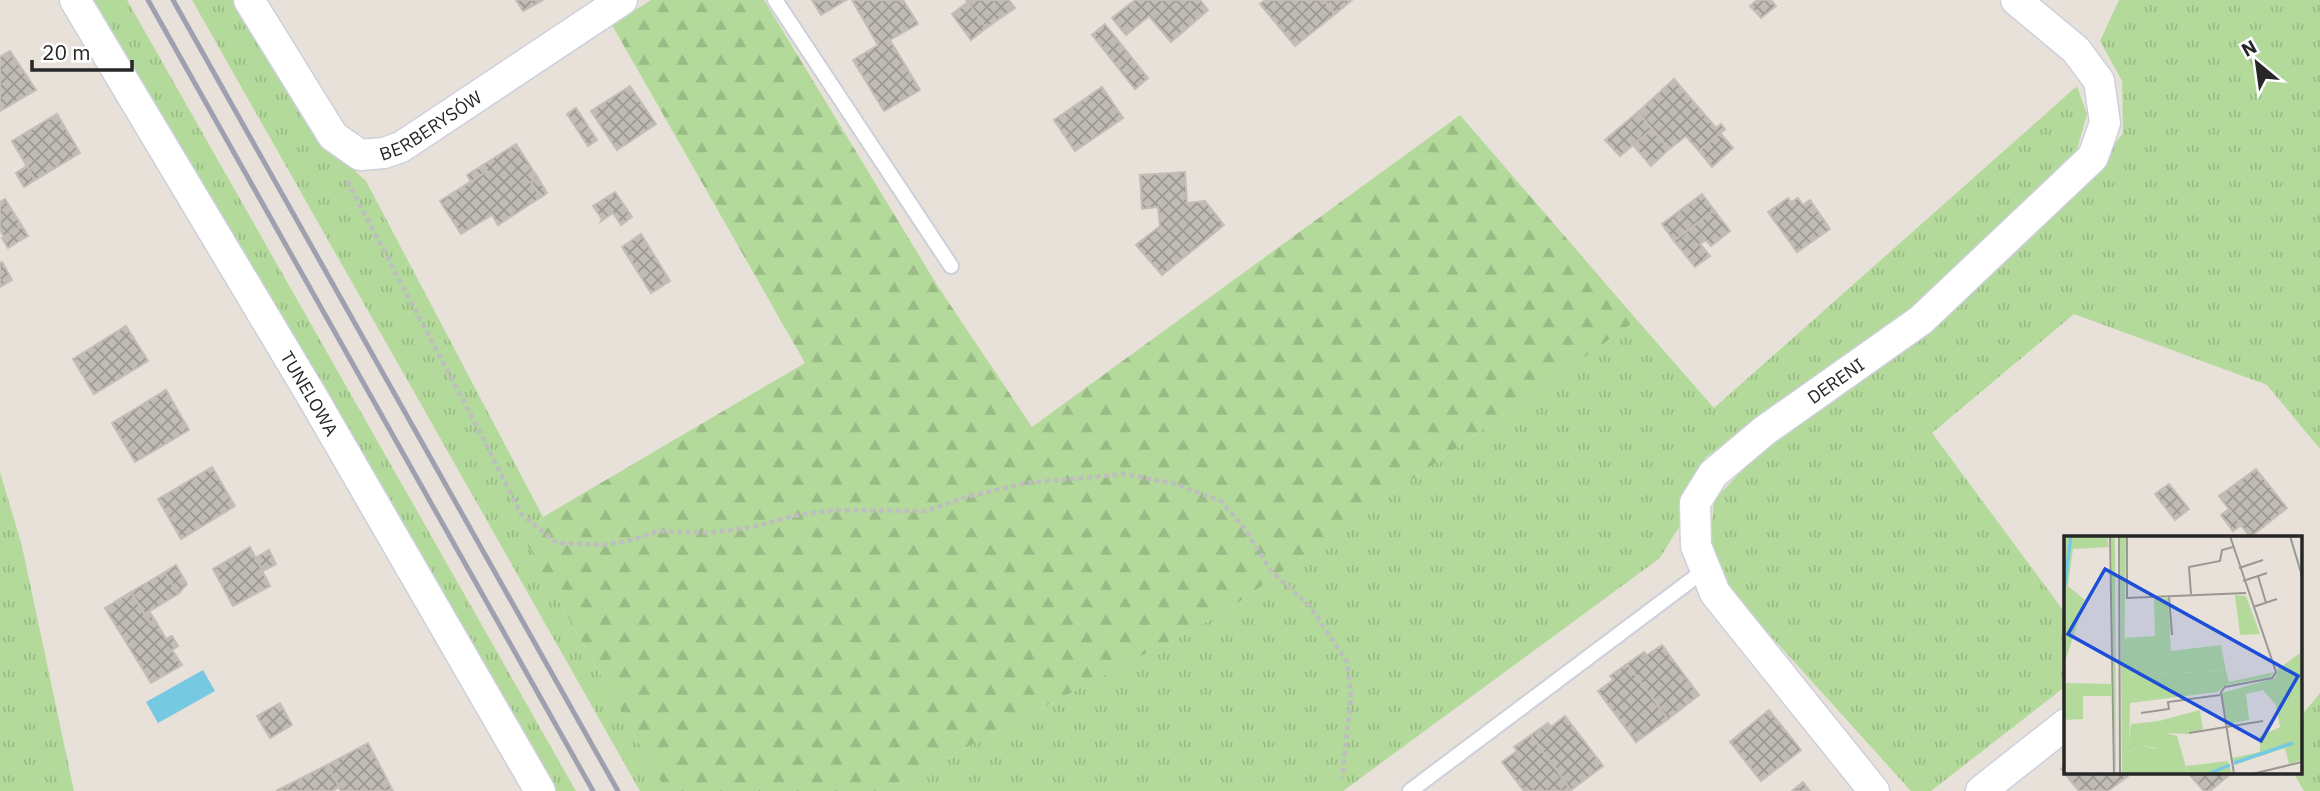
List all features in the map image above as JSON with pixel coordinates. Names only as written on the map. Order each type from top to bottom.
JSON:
[{"type":"street","name":"TUNELOWA","points":[[75,0],[313,398],[540,791]]},
{"type":"street","name":"BERBERYSÓW","points":[[249,0],[333,136],[360,155],[384,153],[401,147],[622,0]]},
{"type":"street","name":"DERENI","points":[[1874,791],[1716,593],[1696,546],[1695,503],[1713,474],[1764,431],[1921,320],[2093,157],[2105,123],[2099,81],[2076,50],[2016,0]]},
{"type":"street","points":[[1981,791],[2064,725]]},
{"type":"lane","points":[[775,0],[951,266]]},
{"type":"lane","points":[[1410,791],[1706,569]]},
{"type":"path","points":[[333,136],[349,187],[521,514],[557,542],[603,545],[659,531],[708,533],[753,527],[793,516],[834,510],[926,511],[966,497],[1027,483],[1124,474],[1172,483],[1220,501],[1244,528],[1272,572],[1309,605],[1347,662],[1351,697],[1342,778]]},
{"type":"green space","points":[[91,0],[127,0],[576,791],[553,791]]},
{"type":"green space","points":[[192,0],[235,0],[323,142],[366,181],[543,517],[526,543],[666,791],[640,791]]},
{"type":"green space","points":[[651,0],[764,0],[937,285],[1032,427],[1460,115],[1637,320],[1225,612],[883,791],[666,791],[526,543],[543,517],[805,363],[612,25]]},
{"type":"green space","points":[[2119,0],[2320,0],[2320,449],[2267,385],[2074,314],[1932,433],[2064,611],[2064,688],[1931,791],[1911,791],[1730,591],[1710,546],[1714,500],[1778,433],[2087,179],[2123,133],[2122,81],[2100,41]]},
{"type":"green space","points":[[2077,86],[2087,114],[2075,157],[1930,296],[1705,458],[1679,527],[1660,558],[1343,791],[883,791],[1225,612],[1637,320],[1714,408]]},
{"type":"green space","points":[[0,472],[22,546],[74,791],[0,791]]},
{"type":"green space","points":[[2320,693],[2320,791],[2304,791],[2294,774],[2302,774],[2302,715]]},
{"type":"water","points":[[203,670],[215,691],[158,723],[146,702]]},
{"type":"building","points":[[516,0],[543,0],[523,11]]},
{"type":"building","points":[[812,0],[846,0],[821,15]]},
{"type":"building","points":[[852,0],[903,0],[918,24],[890,40],[920,90],[884,111],[853,60],[878,45]]},
{"type":"building","points":[[966,0],[1009,0],[1015,8],[986,28]]},
{"type":"building","points":[[1135,0],[1200,0],[1208,10],[1171,42],[1149,16],[1126,35],[1112,18]]},
{"type":"building","points":[[1265,0],[1324,0],[1335,14],[1295,46],[1260,4]]},
{"type":"building","points":[[1324,0],[1352,0],[1335,14]]},
{"type":"building","points":[[1757,0],[1771,0],[1776,6],[1761,18],[1750,6]]},
{"type":"building","points":[[968,2],[986,28],[971,40],[952,14]]},
{"type":"building","points":[[1105,24],[1148,78],[1135,89],[1092,35]]},
{"type":"building","points":[[10,51],[36,90],[0,111],[0,57]]},
{"type":"building","points":[[1674,79],[1716,128],[1721,124],[1725,129],[1699,151],[1686,136],[1669,149],[1638,112]]},
{"type":"building","points":[[630,86],[656,124],[617,150],[591,111]]},
{"type":"building","points":[[1102,87],[1123,118],[1075,151],[1054,120]]},
{"type":"building","points":[[576,108],[597,140],[588,146],[567,114]]},
{"type":"building","points":[[1638,112],[1652,129],[1620,156],[1605,140]]},
{"type":"building","points":[[57,114],[80,153],[35,180],[12,141]]},
{"type":"building","points":[[1652,129],[1669,149],[1651,166],[1633,145]]},
{"type":"building","points":[[1720,133],[1733,148],[1712,167],[1699,151]]},
{"type":"building","points":[[516,144],[538,178],[531,182],[541,197],[498,225],[492,215],[461,234],[440,201],[487,171],[483,165]]},
{"type":"building","points":[[483,165],[487,171],[471,182],[467,175]]},
{"type":"building","points":[[27,166],[35,180],[24,187],[16,173]]},
{"type":"building","points":[[1185,172],[1187,203],[1205,201],[1224,225],[1162,275],[1136,245],[1160,226],[1158,207],[1142,209],[1140,175]]},
{"type":"building","points":[[538,178],[547,193],[541,197],[531,182]]},
{"type":"building","points":[[615,192],[632,217],[621,225],[613,213],[601,221],[593,206]]},
{"type":"building","points":[[1702,194],[1714,210],[1674,241],[1662,224]]},
{"type":"building","points":[[1788,198],[1791,202],[1798,198],[1803,205],[1810,200],[1830,229],[1797,252],[1768,212]]},
{"type":"building","points":[[5,199],[22,226],[4,237],[0,230],[0,202]]},
{"type":"building","points":[[1714,210],[1730,231],[1711,246],[1706,240],[1700,244],[1710,256],[1695,267],[1674,241]]},
{"type":"building","points":[[22,226],[28,236],[8,248],[2,238]]},
{"type":"building","points":[[641,234],[670,281],[651,293],[622,247]]},
{"type":"building","points":[[2,262],[12,280],[0,287],[0,263]]},
{"type":"building","points":[[126,326],[148,361],[94,394],[73,359]]},
{"type":"building","points":[[166,390],[189,430],[135,462],[112,423]]},
{"type":"building","points":[[212,467],[235,506],[181,539],[158,499]]},
{"type":"building","points":[[2256,469],[2287,508],[2249,536],[2219,496]]},
{"type":"building","points":[[2169,484],[2189,509],[2175,520],[2155,494]]},
{"type":"building","points":[[2229,509],[2241,525],[2233,531],[2221,515]]},
{"type":"building","points":[[250,547],[270,586],[233,606],[213,569]]},
{"type":"building","points":[[269,550],[276,564],[263,571],[255,558]]},
{"type":"building","points":[[176,565],[187,584],[178,594],[165,572]]},
{"type":"building","points":[[165,572],[178,594],[145,614],[131,592]]},
{"type":"building","points":[[131,592],[151,625],[156,622],[166,639],[172,636],[178,646],[172,650],[182,665],[151,683],[105,608]]},
{"type":"building","points":[[149,611],[156,622],[151,625],[145,614]]},
{"type":"building","points":[[1662,645],[1699,695],[1668,719],[1627,664],[1644,652],[1647,655]]},
{"type":"building","points":[[1627,664],[1668,719],[1636,742],[1598,691],[1613,680],[1610,676]]},
{"type":"building","points":[[280,703],[292,725],[270,738],[257,716]]},
{"type":"building","points":[[1769,710],[1801,750],[1761,781],[1730,742]]},
{"type":"building","points":[[1565,716],[1603,766],[1571,790],[1531,735],[1548,723],[1551,727]]},
{"type":"building","points":[[1531,735],[1570,791],[1524,791],[1502,762],[1517,751],[1514,747]]},
{"type":"building","points":[[368,743],[393,791],[341,791],[327,765]]},
{"type":"building","points":[[327,765],[339,787],[333,791],[276,791]]},
{"type":"building","points":[[2065,774],[2128,776],[2108,791],[2079,791]]},
{"type":"building","points":[[2189,774],[2228,774],[2210,791],[2204,791]]},
{"type":"building","points":[[1803,782],[1810,791],[1792,791]]},
{"type":"railway","points":[[148,0],[593,791]]},
{"type":"railway","points":[[173,0],[618,791]]}]
